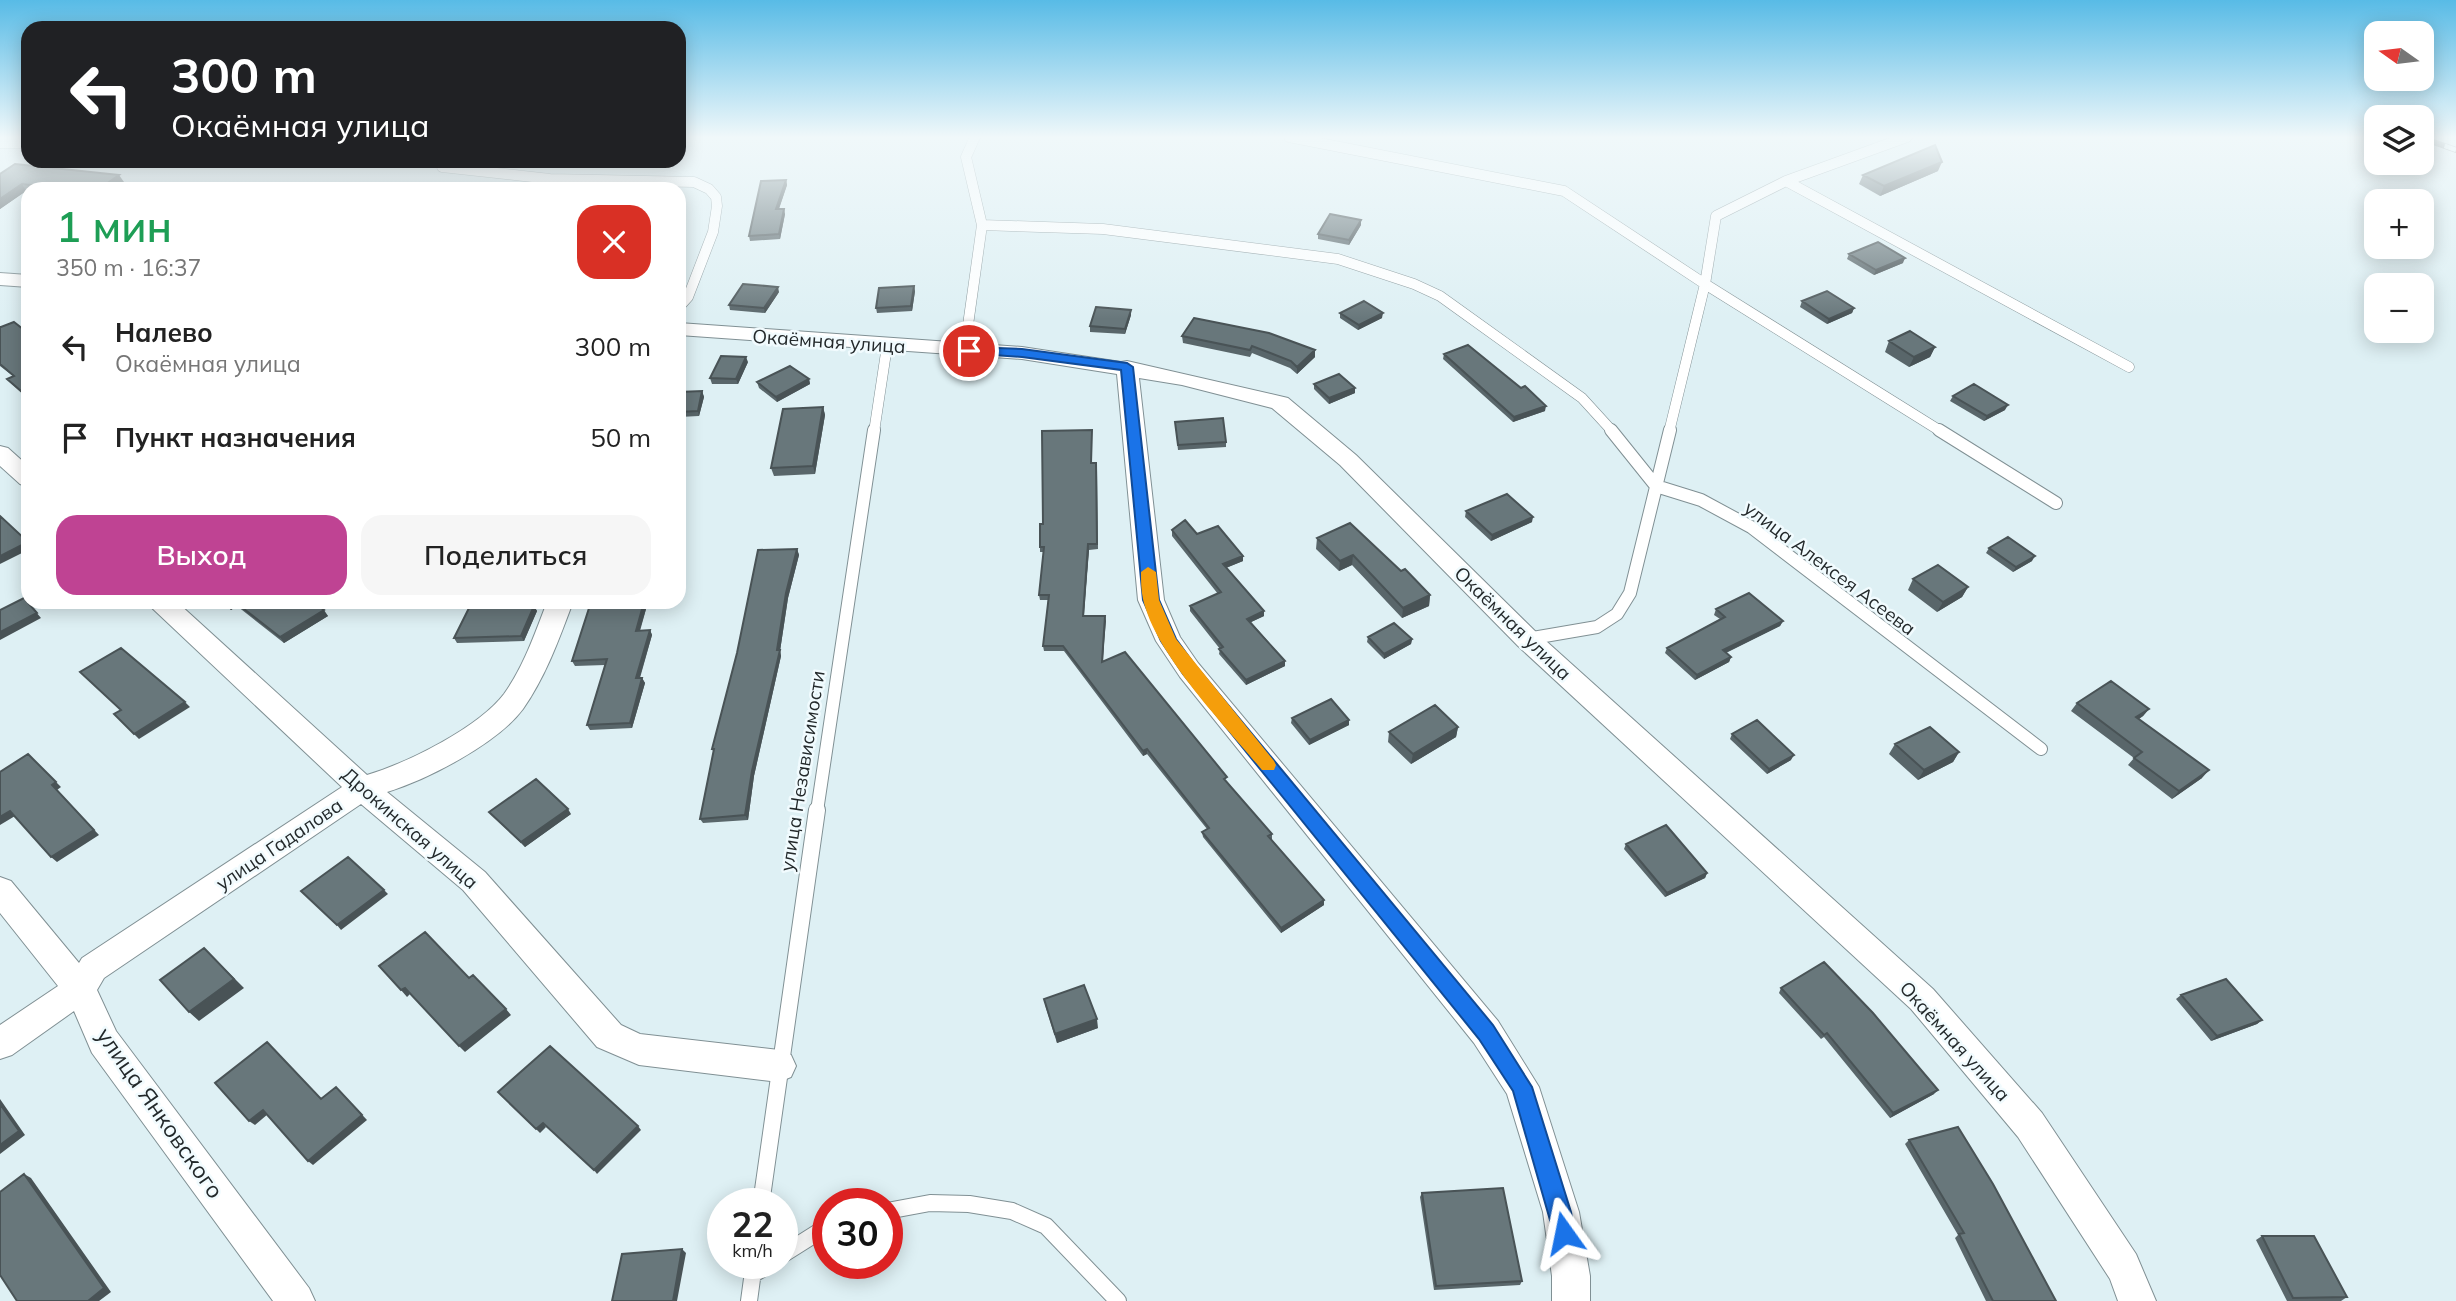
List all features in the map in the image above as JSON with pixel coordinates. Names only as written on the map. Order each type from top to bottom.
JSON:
[{"type":"street","points":[[0,279],[21,280]]},
{"type":"street","name":"Окаёмная улица","points":[[686,330],[887,346],[1022,353],[1127,367],[1280,403],[1348,460],[1527,639],[1922,999],[2030,1125],[2123,1267],[2137,1301]]},
{"type":"street","points":[[1127,367],[1151,600],[1169,641],[1189,670],[1486,1032],[1522,1087],[1560,1212],[1571,1276],[1571,1301]]},
{"type":"street","points":[[0,453],[21,472]]},
{"type":"street","name":"Дрокинская улица","points":[[169,609],[362,788],[474,881],[609,1036],[639,1049],[779,1066]]},
{"type":"street","name":"улица Гадалова","points":[[0,1044],[80,989],[93,968],[362,788],[408,774],[490,723],[512,703],[535,666],[557,609]]},
{"type":"street","name":"улица Янковского","points":[[0,890],[80,989],[104,1042],[296,1301]]},
{"type":"lane","points":[[686,299],[719,212],[716,198]]},
{"type":"lane","points":[[943,349],[968,325],[982,225],[976,198]]},
{"type":"lane","points":[[1574,198],[1705,284],[2056,503]]},
{"type":"lane","points":[[1527,639],[1597,628],[1617,614],[1630,593],[1705,284],[1716,216],[1753,198]]},
{"type":"lane","points":[[1817,198],[2129,367]]},
{"type":"lane","points":[[982,225],[1103,229],[1338,259],[1414,284],[1440,296],[1472,317],[1583,398],[1656,486]]},
{"type":"lane","name":"улица Независимости","points":[[763,1188],[887,346]]},
{"type":"lane","name":"улица Алексея Асеева","points":[[1656,486],[1701,500],[1751,527],[2040,749]]},
{"type":"lane","points":[[903,1208],[930,1203],[968,1204],[1012,1211],[1046,1226],[1118,1301]]},
{"type":"lane","points":[[749,1301],[752,1279]]},
{"type":"building","points":[[757,198],[780,198],[776,209],[784,209],[779,234],[749,236]]},
{"type":"building","points":[[1330,214],[1361,220],[1349,240],[1318,234]]},
{"type":"building","points":[[1878,242],[1905,258],[1876,270],[1849,254]]},
{"type":"building","points":[[743,284],[778,287],[764,308],[729,305]]},
{"type":"building","points":[[914,286],[911,306],[876,308],[879,288]]},
{"type":"building","points":[[1827,291],[1854,308],[1829,319],[1802,301]]},
{"type":"building","points":[[1364,301],[1383,313],[1359,325],[1340,313]]},
{"type":"building","points":[[1096,307],[1131,310],[1125,329],[1090,326]]},
{"type":"building","points":[[1194,318],[1269,333],[1315,350],[1297,367],[1291,361],[1252,346],[1250,350],[1182,336]]},
{"type":"building","points":[[14,322],[21,328],[21,391],[7,379],[14,376],[0,364],[0,327]]},
{"type":"building","points":[[1910,331],[1935,347],[1914,357],[1889,341]]},
{"type":"building","points":[[1468,345],[1521,388],[1525,386],[1546,406],[1514,417],[1444,354]]},
{"type":"building","points":[[721,356],[746,357],[736,379],[710,378]]},
{"type":"building","points":[[790,366],[809,379],[776,397],[757,382]]},
{"type":"building","points":[[1339,374],[1355,388],[1329,398],[1314,384]]},
{"type":"building","points":[[1974,384],[2008,405],[1987,416],[1953,396]]},
{"type":"building","points":[[702,391],[698,411],[686,412],[686,392]]},
{"type":"building","points":[[823,407],[813,466],[771,468],[783,409]]},
{"type":"building","points":[[1223,418],[1226,442],[1178,445],[1175,422]]},
{"type":"building","points":[[1092,430],[1091,463],[1096,463],[1097,544],[1088,544],[1083,616],[1105,616],[1102,662],[1125,652],[1227,777],[1224,779],[1272,834],[1268,836],[1324,900],[1281,928],[1202,832],[1209,828],[1147,749],[1143,751],[1063,646],[1043,646],[1049,595],[1039,595],[1044,547],[1040,547],[1040,524],[1043,524],[1042,431]]},
{"type":"building","points":[[1507,494],[1533,517],[1492,535],[1466,511]]},
{"type":"building","points":[[0,516],[21,536],[21,546],[0,556]]},
{"type":"building","points":[[1185,520],[1197,534],[1218,526],[1243,556],[1223,564],[1264,611],[1247,619],[1285,661],[1246,680],[1219,649],[1223,647],[1190,606],[1221,592],[1172,530]]},
{"type":"building","points":[[1350,523],[1401,571],[1405,569],[1430,595],[1403,608],[1353,555],[1340,561],[1317,538]]},
{"type":"building","points":[[2008,537],[2035,556],[2016,567],[1989,548]]},
{"type":"building","points":[[797,549],[786,593],[777,650],[780,650],[752,771],[745,815],[700,819],[712,749],[737,653],[758,550]]},
{"type":"building","points":[[1938,565],[1968,587],[1943,602],[1913,579]]},
{"type":"building","points":[[1749,593],[1783,621],[1723,650],[1731,657],[1697,675],[1667,648],[1725,617],[1716,609]]},
{"type":"building","points":[[21,600],[21,609],[34,609],[37,613],[0,632],[0,610]]},
{"type":"building","points":[[244,609],[324,610],[280,637]]},
{"type":"building","points":[[468,609],[533,609],[521,636],[454,638]]},
{"type":"building","points":[[589,609],[642,609],[636,631],[650,630],[636,678],[642,678],[630,723],[587,725],[607,659],[572,661]]},
{"type":"building","points":[[1394,623],[1412,639],[1384,654],[1368,637]]},
{"type":"building","points":[[121,648],[185,702],[134,734],[114,714],[121,710],[80,672]]},
{"type":"building","points":[[2111,681],[2149,709],[2136,717],[2209,770],[2179,791],[2134,758],[2142,752],[2077,703]]},
{"type":"building","points":[[1331,699],[1349,720],[1310,740],[1292,718]]},
{"type":"building","points":[[1435,705],[1458,727],[1413,754],[1389,732]]},
{"type":"building","points":[[1757,720],[1794,755],[1769,769],[1732,734]]},
{"type":"building","points":[[1930,727],[1959,752],[1924,770],[1895,744]]},
{"type":"building","points":[[28,754],[56,782],[52,785],[94,830],[51,857],[10,811],[0,817],[0,772]]},
{"type":"building","points":[[536,779],[568,809],[521,842],[489,812]]},
{"type":"building","points":[[1666,825],[1707,873],[1667,893],[1626,844]]},
{"type":"building","points":[[348,857],[384,890],[337,925],[301,891]]},
{"type":"building","points":[[425,932],[469,978],[473,975],[506,1009],[459,1046],[405,988],[401,990],[379,966]]},
{"type":"building","points":[[204,948],[234,979],[189,1012],[160,980]]},
{"type":"building","points":[[1824,962],[1873,1013],[1938,1090],[1893,1113],[1827,1033],[1824,1035],[1781,988]]},
{"type":"building","points":[[2226,979],[2262,1020],[2217,1036],[2181,995]]},
{"type":"building","points":[[1084,985],[1097,1019],[1055,1034],[1044,999]]},
{"type":"building","points":[[267,1042],[321,1099],[336,1087],[362,1115],[308,1161],[263,1110],[249,1121],[215,1083]]},
{"type":"building","points":[[550,1046],[638,1126],[594,1170],[543,1123],[536,1129],[498,1092]]},
{"type":"building","points":[[0,1104],[19,1131],[0,1145]]},
{"type":"building","points":[[1958,1127],[1993,1184],[2056,1301],[1993,1301],[1959,1234],[1964,1233],[1909,1140]]},
{"type":"building","points":[[24,1174],[104,1288],[88,1301],[17,1301],[0,1275],[0,1192]]},
{"type":"building","points":[[1503,1188],[1522,1281],[1436,1286],[1422,1193]]},
{"type":"building","points":[[2262,1236],[2314,1236],[2347,1297],[2293,1298]]},
{"type":"building","points":[[682,1249],[673,1301],[612,1301],[622,1254]]},
{"type":"slow traffic","points":[[1148,572],[1151,600],[1169,641],[1189,670],[1268,765]]},
{"type":"route","points":[[969,351],[1022,353],[1127,367],[1151,600],[1169,641],[1189,670],[1486,1032],[1522,1087],[1564,1233]]}]
